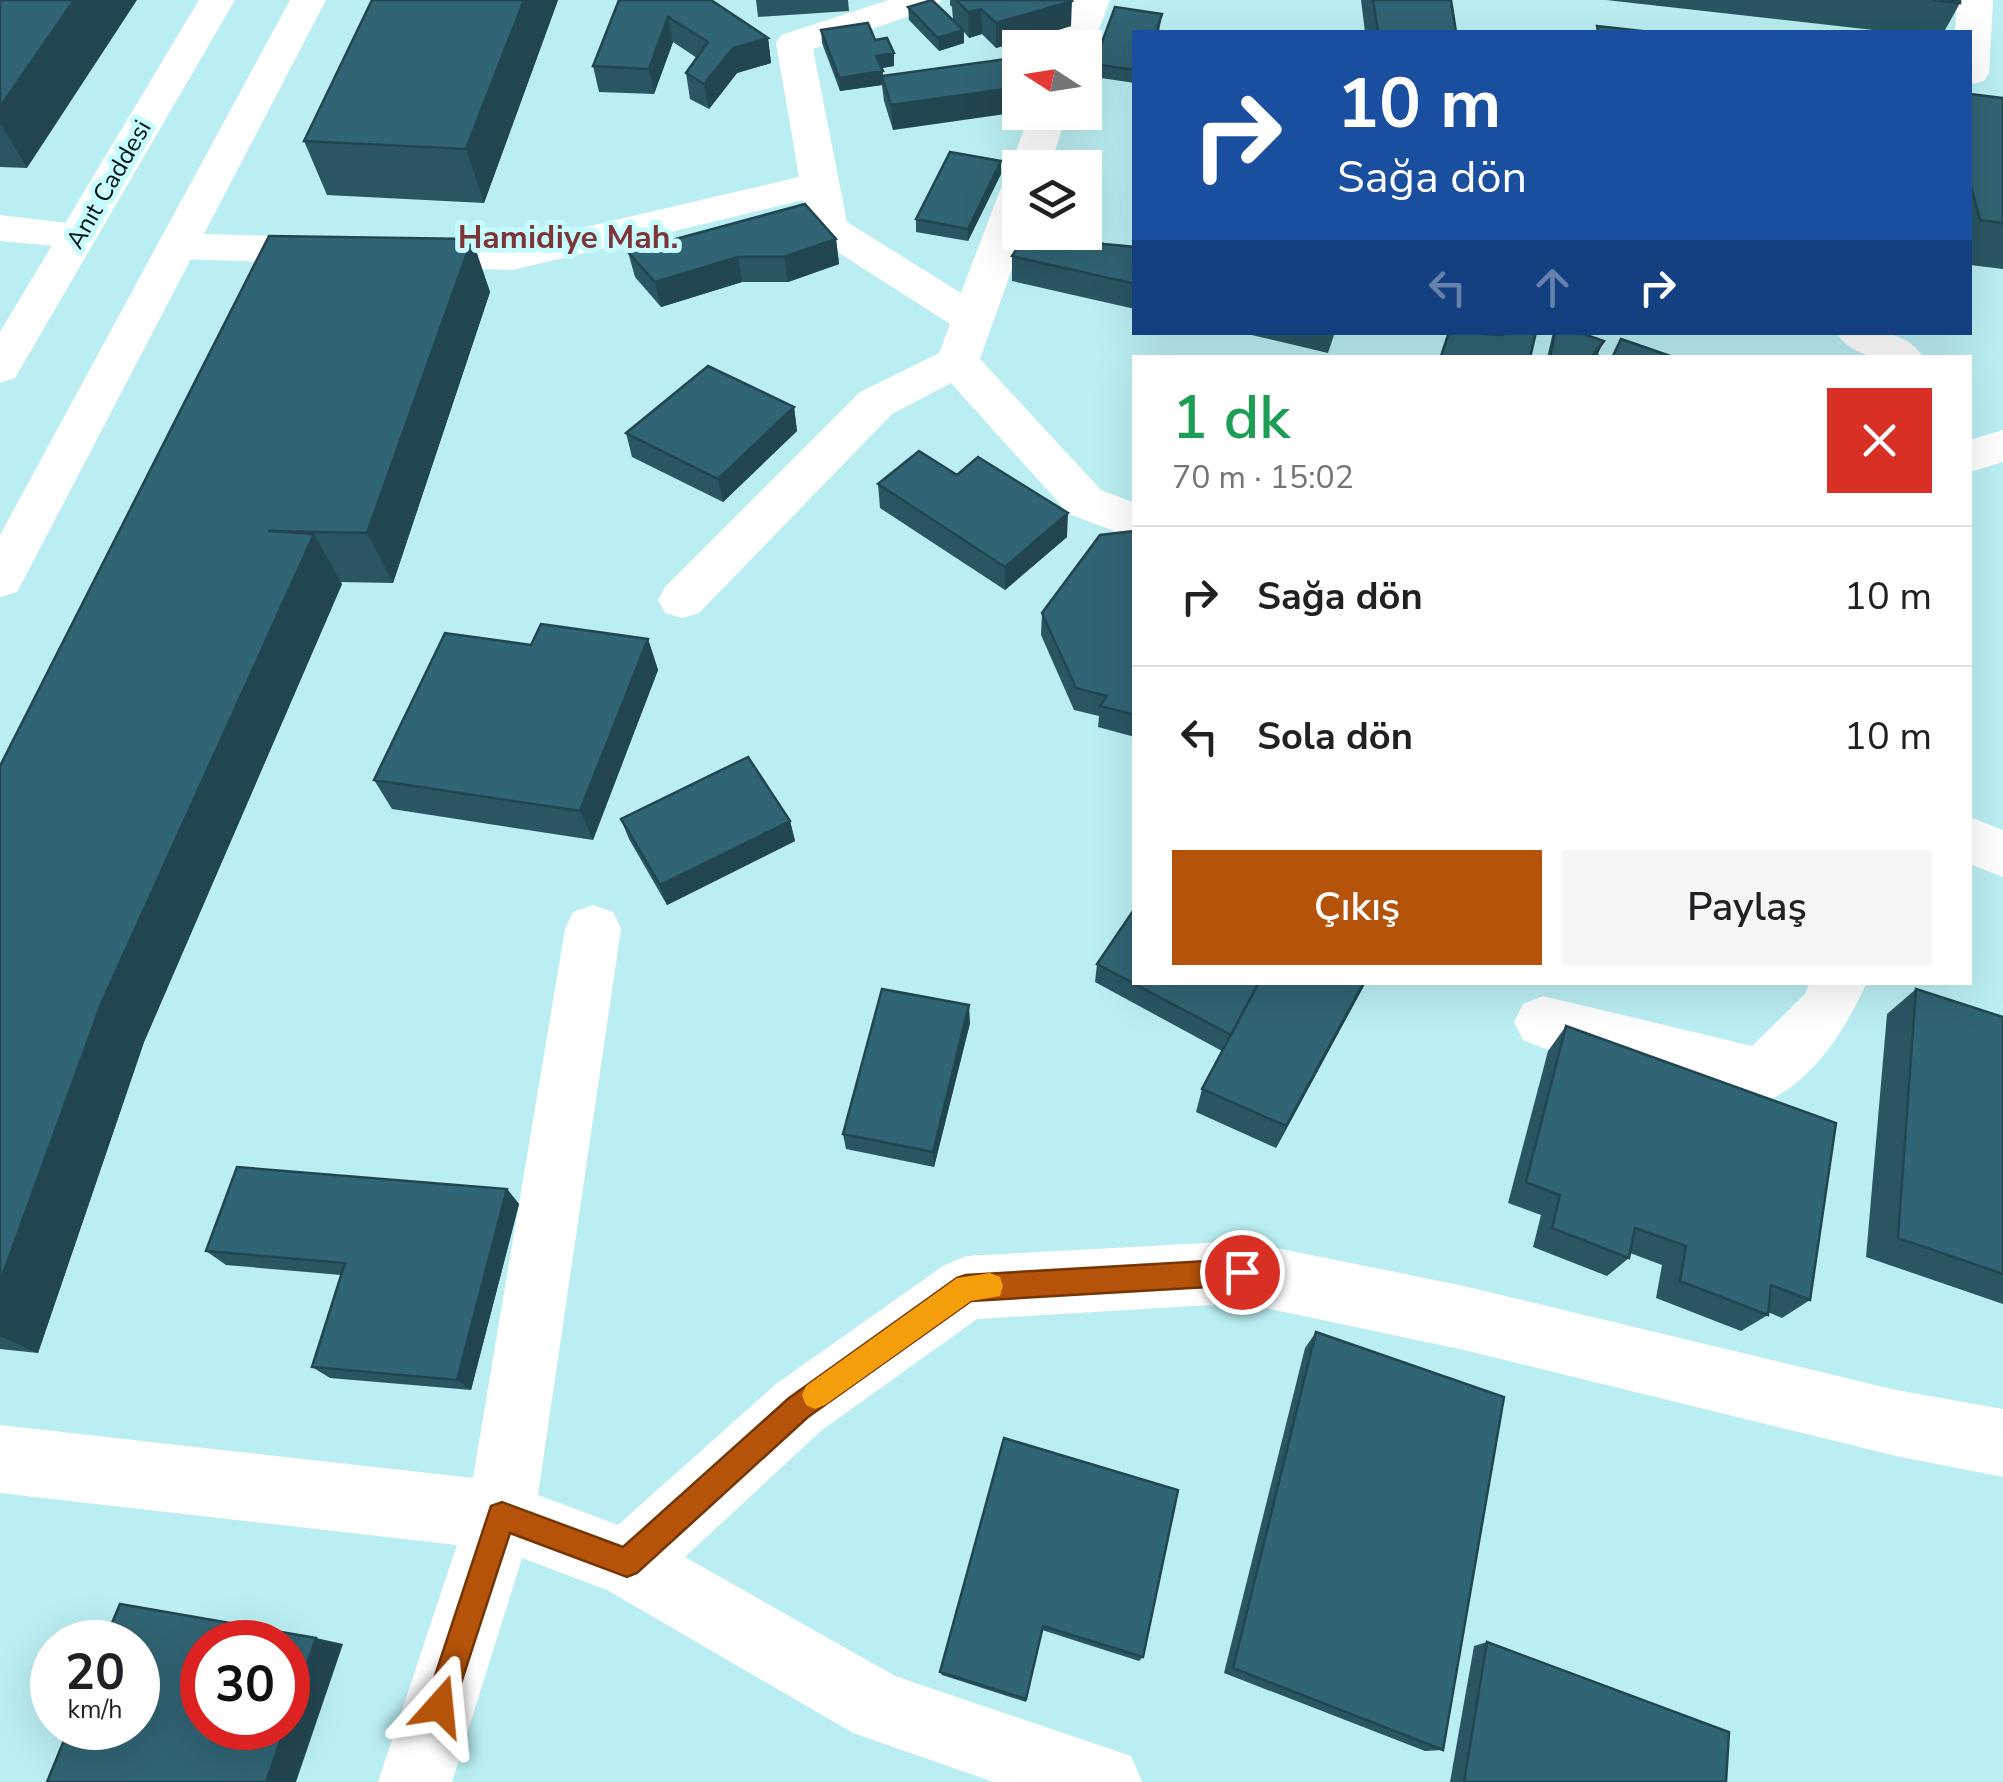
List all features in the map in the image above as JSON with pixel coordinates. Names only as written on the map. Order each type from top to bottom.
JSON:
[{"type":"street","name":"Anıt Caddesi","points":[[0,368],[216,0]]},
{"type":"street","points":[[0,579],[308,0]]},
{"type":"street","points":[[924,0],[794,43],[828,228],[972,319]]},
{"type":"street","points":[[1081,30],[1092,0]]},
{"type":"street","points":[[1972,55],[1975,0]]},
{"type":"street","points":[[1972,73],[2003,77]]},
{"type":"street","points":[[177,246],[513,257],[820,184]]},
{"type":"street","points":[[0,228],[78,236]]},
{"type":"street","points":[[682,600],[876,403],[957,362],[1002,238]]},
{"type":"street","points":[[1862,335],[1898,355]]},
{"type":"street","points":[[957,362],[1085,502],[1132,521]]},
{"type":"street","points":[[1972,841],[2003,854]]},
{"type":"street","points":[[415,1782],[502,1516],[593,929]]},
{"type":"street","points":[[1543,1022],[1762,1076],[1825,1012],[1837,985]]},
{"type":"street","points":[[627,1563],[799,1407],[966,1288],[1242,1272],[1464,1318],[1896,1422],[2003,1443]]},
{"type":"street","points":[[0,1459],[502,1516],[627,1563],[879,1708],[1106,1782]]},
{"type":"building","points":[[0,0],[74,0],[0,107]]},
{"type":"building","points":[[372,0],[524,0],[466,149],[304,141]]},
{"type":"building","points":[[619,0],[711,0],[768,38],[733,48],[704,84],[686,73],[708,42],[668,17],[649,69],[593,66]]},
{"type":"building","points":[[932,0],[963,30],[938,38],[908,7]]},
{"type":"building","points":[[956,0],[1072,1],[996,23],[981,9],[968,12]]},
{"type":"building","points":[[1373,0],[1451,0],[1456,30],[1378,30]]},
{"type":"building","points":[[1115,7],[1162,14],[1157,30],[1132,30],[1132,70],[1102,65],[1102,42]]},
{"type":"building","points":[[868,23],[875,40],[887,38],[894,53],[876,56],[883,71],[839,78],[821,30]]},
{"type":"building","points":[[1597,26],[1633,30],[1598,30]]},
{"type":"building","points":[[1002,60],[1002,90],[891,105],[882,76]]},
{"type":"building","points":[[1972,94],[2003,98],[2003,223],[1980,220],[1972,190]]},
{"type":"building","points":[[950,152],[1001,161],[968,229],[916,219]]},
{"type":"building","points":[[805,204],[836,239],[784,257],[738,257],[655,282],[628,252]]},
{"type":"building","points":[[269,236],[472,239],[367,533],[268,531],[314,534],[101,1004],[0,1282],[0,766]]},
{"type":"building","points":[[1102,244],[1132,247],[1132,283],[1012,256],[1016,250],[1102,250]]},
{"type":"building","points":[[1448,335],[1535,335],[1531,355],[1441,355]]},
{"type":"building","points":[[1554,335],[1587,335],[1604,341],[1593,355],[1551,355]]},
{"type":"building","points":[[1621,339],[1667,355],[1613,355]]},
{"type":"building","points":[[708,366],[794,407],[718,479],[626,433]]},
{"type":"building","points":[[919,451],[957,475],[978,457],[1068,513],[1005,567],[878,484]]},
{"type":"building","points":[[1132,531],[1132,714],[1100,706],[1107,696],[1076,688],[1042,613],[1100,535]]},
{"type":"building","points":[[541,624],[648,639],[580,811],[374,780],[445,633],[531,645]]},
{"type":"building","points":[[748,757],[790,821],[660,885],[621,819]]},
{"type":"building","points":[[1132,912],[1132,983],[1097,964]]},
{"type":"building","points":[[1137,985],[1257,985],[1231,1035]]},
{"type":"building","points":[[1257,985],[1362,985],[1286,1126],[1202,1089]]},
{"type":"building","points":[[882,989],[969,1005],[933,1152],[843,1134]]},
{"type":"building","points":[[1916,989],[2003,1017],[2003,1274],[1898,1238]]},
{"type":"building","points":[[1566,1026],[1836,1123],[1810,1300],[1771,1285],[1768,1315],[1680,1281],[1686,1246],[1635,1228],[1629,1258],[1552,1228],[1560,1195],[1526,1182]]},
{"type":"building","points":[[237,1167],[507,1189],[457,1380],[312,1367],[345,1263],[206,1251]]},
{"type":"building","points":[[1316,1332],[1504,1397],[1443,1750],[1233,1668]]},
{"type":"building","points":[[1004,1438],[1178,1490],[1143,1657],[1043,1626],[1026,1699],[940,1672]]},
{"type":"building","points":[[120,1604],[212,1620],[180,1620],[180,1750],[277,1750],[266,1782],[47,1782],[60,1750],[160,1750],[160,1620],[113,1620]]},
{"type":"building","points":[[1487,1642],[1729,1732],[1726,1782],[1464,1782]]},
{"type":"slow traffic","points":[[815,1395],[966,1288],[990,1286]]},
{"type":"district","name":"Hamidiye Mah.","points":[[568,237]]},
{"type":"route","points":[[440,1706],[502,1516],[627,1563],[799,1407],[966,1288],[1242,1272]]}]
